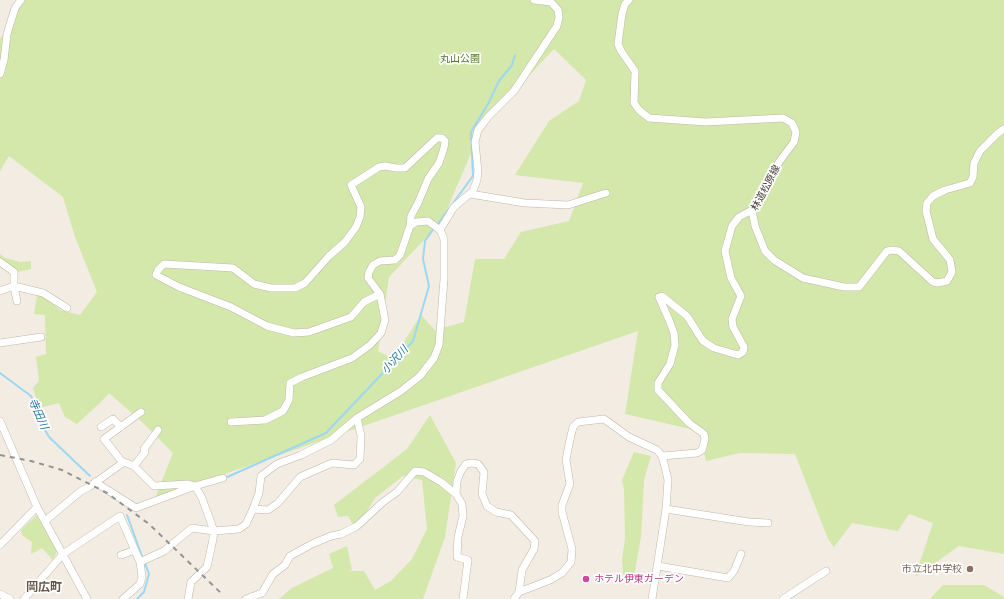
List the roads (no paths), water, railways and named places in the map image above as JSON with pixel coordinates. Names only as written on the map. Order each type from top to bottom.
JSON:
[{"type":"street","points":[[0,74],[4,60],[7,34],[15,8],[22,0]]},
{"type":"street","points":[[440,230],[454,207],[470,194],[477,180],[478,171],[475,142],[478,130],[488,117],[514,91],[557,26],[559,17],[558,10],[551,2],[534,0]]},
{"type":"street","name":"林道松原線","points":[[629,0],[622,14],[618,44],[634,72],[634,103],[639,110],[650,118],[706,122],[783,118],[792,123],[796,132],[794,142],[779,162],[752,210],[755,226],[765,251],[774,260],[803,278],[844,287],[859,288],[886,251],[892,250],[899,251],[933,282],[938,283],[947,281],[952,272],[950,260],[933,239],[926,211],[927,203],[933,196],[945,190],[970,183],[973,177],[974,163],[980,151],[1004,129]]},
{"type":"street","points":[[231,422],[265,420],[283,411],[289,400],[290,383],[352,358],[370,345],[381,333],[385,320],[380,294],[368,278],[369,272],[373,264],[380,261],[395,260],[400,255],[410,226],[411,216],[444,148],[445,141],[442,138],[437,138],[432,142],[405,168],[380,167],[351,185],[361,207],[360,217],[356,227],[345,242],[329,256],[305,283],[295,288],[271,288],[254,284],[233,268],[164,264],[158,270],[156,275],[178,287],[231,307],[267,326],[294,333],[309,332],[351,317],[364,302],[380,294]]},
{"type":"street","points":[[470,194],[525,204],[568,205],[606,193]]},
{"type":"street","points":[[662,456],[697,453],[702,450],[705,439],[704,434],[689,423],[658,390],[658,383],[670,364],[675,345],[674,332],[659,297],[662,296],[687,316],[703,341],[714,348],[738,355],[743,352],[744,347],[732,319],[741,296],[731,278],[725,251],[732,226],[739,217],[752,210]]},
{"type":"street","points":[[143,560],[164,551],[192,528],[214,531],[239,529],[246,524],[253,509],[259,493],[261,476],[277,464],[301,456],[331,440],[357,418],[401,391],[420,376],[434,358],[439,345],[444,279],[444,239],[440,230],[432,223],[425,220],[416,222],[410,226]]},
{"type":"street","points":[[0,262],[14,272],[14,287],[17,300]]},
{"type":"street","points":[[0,291],[14,287],[43,293],[67,308]]},
{"type":"street","points":[[0,343],[41,338]]},
{"type":"street","points":[[123,463],[104,439],[141,412]]},
{"type":"street","points":[[253,509],[268,510],[278,503],[300,477],[332,463],[354,465],[360,459],[360,436],[357,418]]},
{"type":"street","points":[[101,427],[113,419],[120,427]]},
{"type":"street","points":[[519,592],[562,573],[571,562],[572,549],[562,512],[562,505],[570,484],[566,460],[568,444],[574,427],[578,422],[604,419],[628,437],[657,450],[662,456],[668,480],[666,509],[652,599]]},
{"type":"street","points":[[0,421],[37,507],[86,599]]},
{"type":"street","points":[[134,466],[145,452],[144,449],[158,430]]},
{"type":"street","points":[[45,521],[81,491],[90,487],[123,463],[128,463],[134,466],[154,486],[188,484],[197,489],[214,531],[208,563],[204,570],[191,582],[188,599]]},
{"type":"street","points":[[456,494],[457,481],[466,464],[478,464],[484,472],[482,494],[486,506],[496,512],[511,514],[535,540],[534,550],[522,570],[519,592],[514,599]]},
{"type":"street","points":[[246,599],[262,593],[273,574],[285,565],[290,556],[312,544],[331,536],[341,534],[357,526],[397,492],[415,471],[424,472],[441,482],[456,494],[462,504],[463,516],[458,537],[456,557],[468,560],[463,599]]},
{"type":"street","points":[[95,482],[136,508],[197,489],[223,478]]},
{"type":"street","points":[[0,545],[37,507]]},
{"type":"street","points":[[666,509],[749,522],[768,523]]},
{"type":"street","points":[[24,599],[63,554],[120,516],[135,550],[143,560],[140,584],[123,599]]},
{"type":"street","points":[[121,556],[135,550]]},
{"type":"street","points":[[658,566],[728,578],[734,571],[742,554]]},
{"type":"street","points":[[782,599],[826,571]]},
{"type":"street","points":[[0,594],[10,599]]},
{"type":"waterway","name":"小沢川","points":[[437,225],[473,176],[471,132],[488,104],[499,81],[512,65],[515,55]]},
{"type":"waterway","name":"小沢川","points":[[225,478],[326,433],[413,341],[429,286],[423,259],[425,241],[434,228]]},
{"type":"waterway","name":"寺田川","points":[[0,373],[31,396],[40,414],[41,423],[49,437],[90,476]]},
{"type":"waterway","name":"寺田川","points":[[127,515],[143,559]]},
{"type":"waterway","name":"寺田川","points":[[137,599],[144,592],[149,574],[145,563]]},
{"type":"railway","points":[[0,455],[31,461],[62,470],[107,493],[149,524],[222,594]]},
{"type":"place","name":"市立北中学校","points":[[970,569]]},
{"type":"place","name":"ホテル伊東ガーデン","points":[[586,579]]},
{"type":"district","name":"岡広町","points":[[44,588]]},
{"type":"park label","name":"丸山公園","points":[[460,59]]}]
